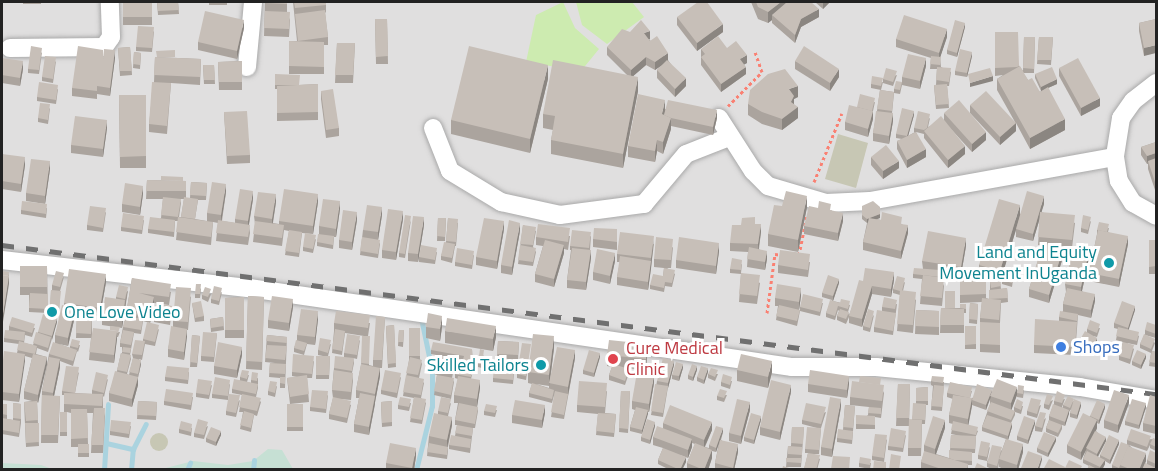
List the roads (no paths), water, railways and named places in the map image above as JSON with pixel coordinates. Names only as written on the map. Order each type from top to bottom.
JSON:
[{"type":"street","points":[[10,48],[104,46],[111,37],[110,2]]},
{"type":"street","points":[[247,67],[253,2]]},
{"type":"street","points":[[1156,83],[1133,101],[1121,118],[1115,157],[1119,180],[1133,203],[1156,216]]},
{"type":"street","points":[[719,118],[729,137],[768,186],[809,201],[839,204],[870,201],[1115,157]]},
{"type":"street","points":[[433,129],[450,171],[501,202],[560,215],[644,204],[686,154],[729,137]]},
{"type":"street","points":[[2,260],[249,288],[792,366],[876,367],[1080,387],[1156,400]]},
{"type":"waterway","points":[[416,470],[432,406],[432,371],[421,318]]},
{"type":"waterway","points":[[104,470],[108,404]]},
{"type":"waterway","points":[[131,470],[133,449],[146,424]]},
{"type":"waterway","points":[[106,443],[133,449]]},
{"type":"waterway","points":[[253,470],[254,460]]},
{"type":"waterway","points":[[187,470],[190,463]]},
{"type":"railway","points":[[2,245],[1156,394]]},
{"type":"place","name":"Land and Equity Movement InUganda","points":[[1109,263]]},
{"type":"place","name":"One Love Video","points":[[52,312]]},
{"type":"place","name":"Shops","points":[[1061,347]]},
{"type":"place","name":"Cure Medical Clinic","points":[[613,359]]},
{"type":"place","name":"Skilled Tailors","points":[[541,365]]}]
